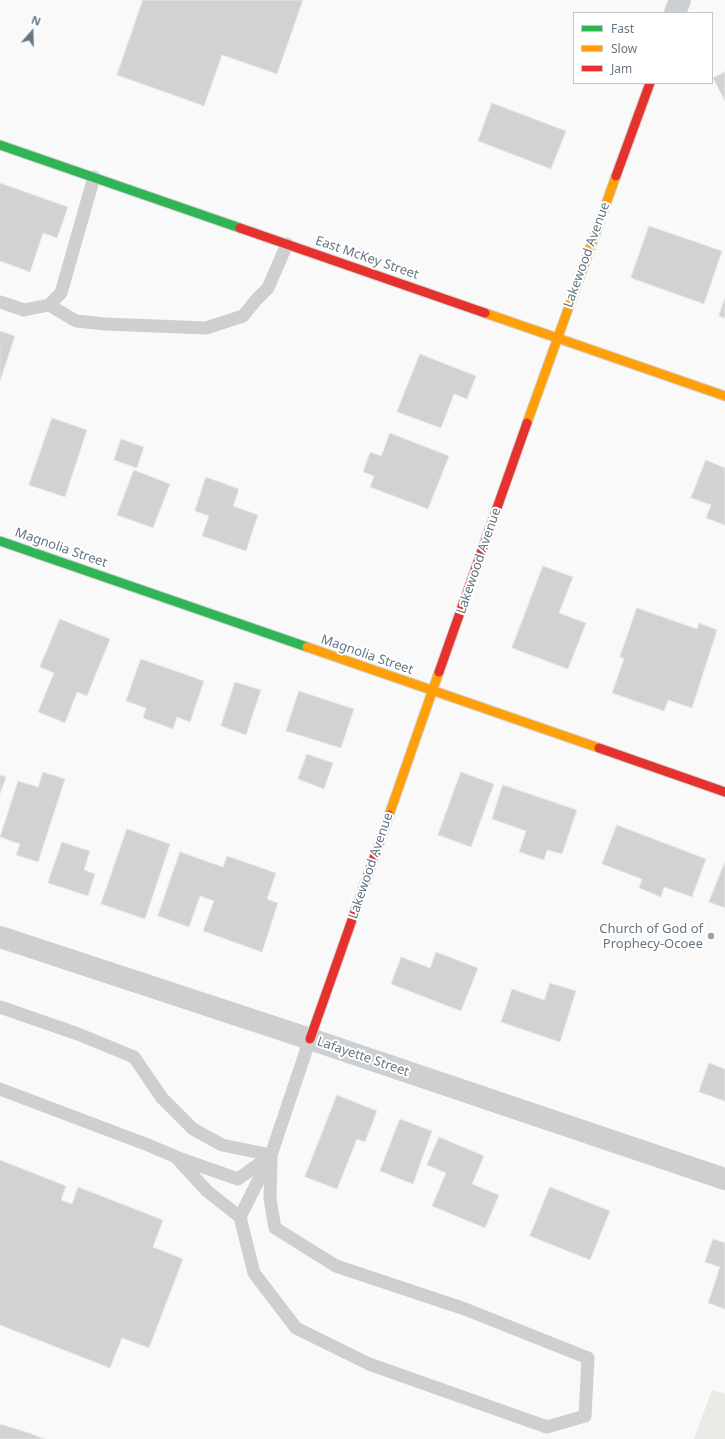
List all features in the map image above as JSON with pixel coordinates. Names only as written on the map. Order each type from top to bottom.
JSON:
[{"type":"street","points":[[675,12],[680,0]]},
{"type":"street","name":"Lakewood Avenue","points":[[310,1039],[557,338],[650,84]]},
{"type":"street","name":"East McKey Street","points":[[0,145],[725,396]]},
{"type":"street","name":"Magnolia Street","points":[[0,541],[725,792]]},
{"type":"street","name":"Lafayette Street","points":[[0,937],[310,1039],[725,1179]]},
{"type":"lane","points":[[0,302],[24,310],[49,305],[61,293],[94,177]]},
{"type":"lane","points":[[49,305],[76,321],[105,324],[206,328],[243,316],[268,288],[287,244]]},
{"type":"lane","points":[[0,1007],[78,1034],[134,1057],[162,1098],[193,1129],[222,1145],[271,1155]]},
{"type":"lane","points":[[240,1217],[271,1155],[310,1039]]},
{"type":"lane","points":[[0,1089],[176,1157],[238,1179],[271,1155]]},
{"type":"lane","points":[[176,1157],[207,1191],[240,1217],[254,1273],[296,1328],[369,1364],[547,1427],[585,1416],[588,1358],[465,1309],[336,1266],[275,1228],[270,1199],[271,1155]]},
{"type":"shaded area","points":[[712,1390],[725,1394],[725,1439],[694,1439]]},
{"type":"building","points":[[143,0],[303,0],[277,74],[222,55],[204,106],[117,75]]},
{"type":"building","points":[[725,72],[725,101],[713,78]]},
{"type":"building","points":[[492,103],[566,131],[551,169],[478,141]]},
{"type":"building","points":[[0,183],[68,207],[57,238],[43,233],[30,272],[0,261]]},
{"type":"building","points":[[649,226],[722,251],[704,304],[631,278]]},
{"type":"building","points":[[725,298],[725,318],[719,316]]},
{"type":"building","points":[[0,331],[15,336],[0,381]]},
{"type":"building","points":[[420,354],[476,376],[467,399],[454,394],[441,428],[397,412]]},
{"type":"building","points":[[52,418],[87,430],[65,497],[29,485]]},
{"type":"building","points":[[390,433],[449,456],[428,509],[370,487],[374,476],[363,472],[370,452],[381,456]]},
{"type":"building","points":[[121,439],[144,447],[137,468],[114,460]]},
{"type":"building","points":[[706,460],[725,468],[725,525],[706,518],[711,505],[691,498]]},
{"type":"building","points":[[134,470],[170,484],[153,528],[117,515]]},
{"type":"building","points":[[206,477],[239,489],[233,506],[258,515],[246,551],[202,536],[209,516],[195,511]]},
{"type":"building","points":[[543,566],[573,577],[559,613],[586,623],[568,669],[512,648]]},
{"type":"building","points":[[637,608],[697,629],[699,623],[717,630],[692,708],[668,700],[664,711],[612,693],[624,659],[620,657]]},
{"type":"building","points":[[60,619],[110,639],[87,696],[77,692],[65,723],[38,712],[54,673],[40,667]]},
{"type":"building","points":[[141,659],[204,681],[190,722],[177,717],[173,729],[143,718],[146,708],[126,701]]},
{"type":"building","points":[[235,682],[261,690],[246,735],[221,726]]},
{"type":"building","points":[[299,691],[354,709],[341,748],[286,731]]},
{"type":"building","points":[[307,754],[333,763],[324,789],[298,779]]},
{"type":"building","points":[[43,772],[65,779],[38,862],[16,855],[20,844],[0,837],[18,781],[38,787]]},
{"type":"building","points":[[461,772],[494,784],[471,847],[438,835]]},
{"type":"building","points":[[0,775],[6,777],[0,794]]},
{"type":"building","points":[[503,785],[577,810],[562,854],[547,850],[544,860],[519,852],[526,831],[492,819]]},
{"type":"building","points":[[617,825],[706,859],[692,897],[664,887],[661,897],[639,888],[642,879],[602,864]]},
{"type":"building","points":[[127,829],[170,844],[145,919],[101,904]]},
{"type":"building","points":[[62,842],[90,851],[84,870],[95,874],[88,896],[48,883]]},
{"type":"building","points":[[180,852],[223,867],[227,856],[276,873],[267,899],[278,903],[262,952],[203,931],[214,901],[200,896],[189,927],[158,916]]},
{"type":"building","points":[[725,862],[725,908],[709,902]]},
{"type":"building","points":[[436,952],[478,968],[461,1011],[391,984],[401,957],[430,968]]},
{"type":"building","points":[[550,983],[576,991],[560,1042],[501,1022],[512,989],[544,1000]]},
{"type":"building","points":[[709,1063],[725,1069],[725,1101],[699,1092]]},
{"type":"building","points":[[337,1095],[377,1111],[365,1142],[357,1139],[337,1189],[305,1177]]},
{"type":"building","points":[[400,1119],[432,1131],[413,1184],[380,1171]]},
{"type":"building","points":[[439,1137],[484,1156],[472,1184],[499,1195],[485,1228],[432,1206],[446,1173],[427,1165]]},
{"type":"building","points":[[0,1160],[66,1186],[61,1200],[72,1204],[78,1187],[163,1220],[153,1247],[183,1259],[149,1348],[122,1338],[110,1368],[0,1325]]},
{"type":"building","points":[[550,1187],[610,1211],[590,1260],[530,1236]]},
{"type":"building","points":[[713,1239],[725,1243],[725,1309],[708,1303],[720,1267],[705,1262]]},
{"type":"building","points":[[0,1424],[29,1433],[45,1439],[0,1439]]},
{"type":"traffic: fast","points":[[0,145],[240,228]]},
{"type":"traffic: fast","points":[[0,541],[307,647]]},
{"type":"traffic: slow","points":[[527,423],[616,176]]},
{"type":"traffic: slow","points":[[485,313],[725,396]]},
{"type":"traffic: slow","points":[[307,647],[599,748]]},
{"type":"traffic: slow","points":[[389,815],[439,672]]},
{"type":"traffic: jam","points":[[616,176],[650,84]]},
{"type":"traffic: jam","points":[[240,228],[485,313]]},
{"type":"traffic: jam","points":[[439,672],[527,423]]},
{"type":"traffic: jam","points":[[599,748],[725,792]]},
{"type":"traffic: jam","points":[[310,1039],[389,815]]},
{"type":"place","name":"Church of God of Prophecy-Ocoee","points":[[711,936]]}]
